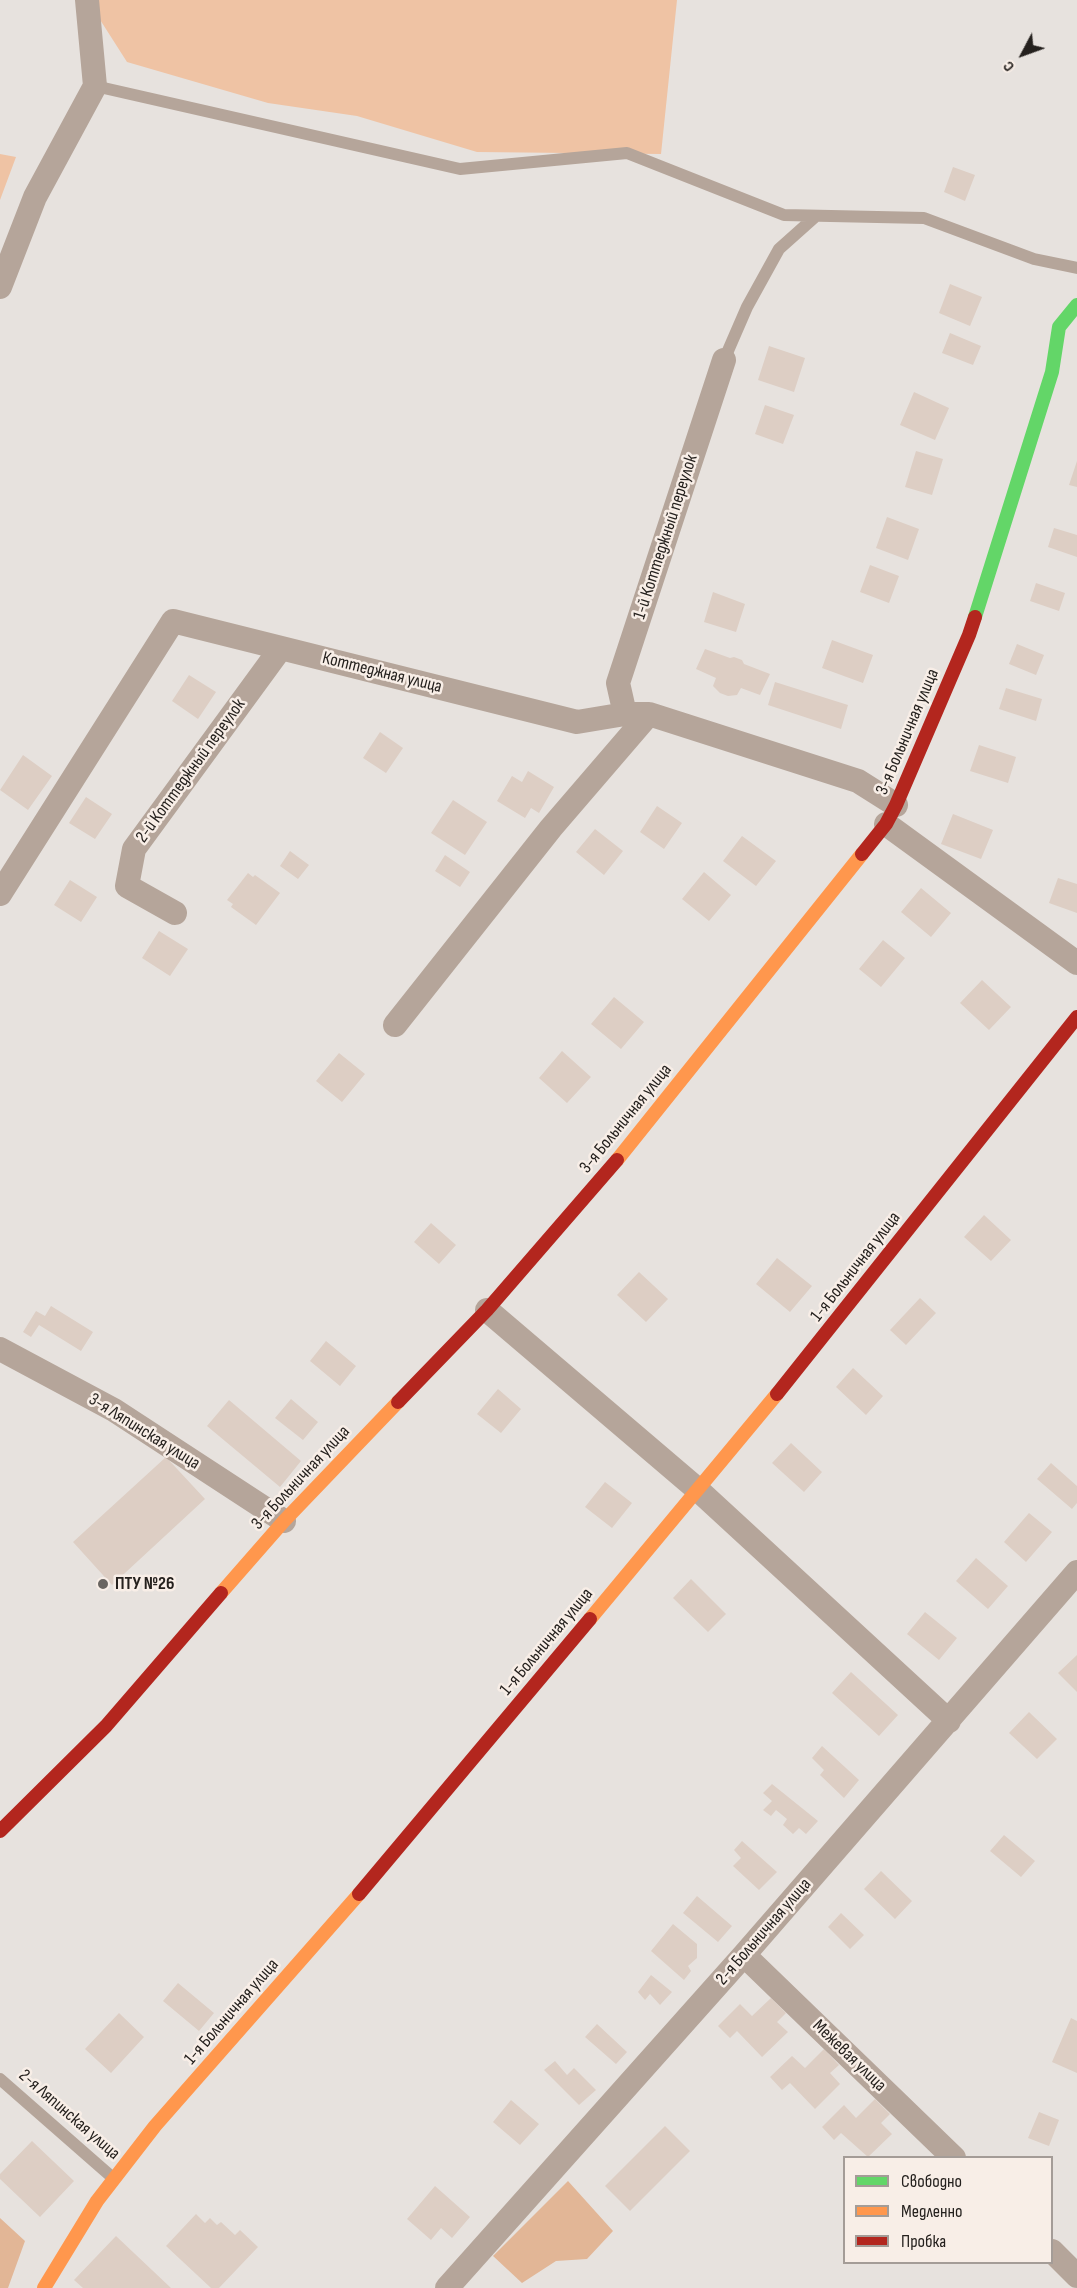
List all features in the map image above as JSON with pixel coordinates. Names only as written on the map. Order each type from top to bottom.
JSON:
[{"type":"street","points":[[0,287],[35,197],[95,86],[87,0]]},
{"type":"street","name":"3-я Больничная улица","points":[[0,1831],[106,1726],[284,1521],[487,1310],[609,1170],[891,815],[969,635],[1052,372],[1059,327],[1077,305]]},
{"type":"street","name":"1-й Коттеджный переулок","points":[[637,714],[618,683],[724,360]]},
{"type":"street","name":"Коттеджная улица","points":[[0,894],[173,621],[577,722],[637,714],[858,781],[891,815],[1077,963]]},
{"type":"street","name":"2-й Коттеджный переулок","points":[[176,913],[128,886],[134,849],[281,648]]},
{"type":"street","points":[[395,1025],[551,828],[637,714]]},
{"type":"street","name":"1-я Больничная улица","points":[[44,2288],[97,2201],[155,2126],[312,1949],[814,1350],[1077,1017]]},
{"type":"street","points":[[487,1310],[697,1489],[949,1721]]},
{"type":"street","name":"3-я Ляпинская улица","points":[[0,1349],[114,1410],[284,1521]]},
{"type":"street","name":"2-я Больничная улица","points":[[447,2288],[744,1955],[1077,1572]]},
{"type":"street","name":"Межевая улица","points":[[744,1955],[953,2156]]},
{"type":"street","points":[[1053,2252],[1077,2276]]},
{"type":"lane","points":[[95,86],[460,169],[627,153],[784,215],[924,218],[1034,259],[1077,268]]},
{"type":"lane","points":[[724,360],[747,307],[779,249],[816,216]]},
{"type":"lane","name":"2-я Ляпинская улица","points":[[0,2079],[114,2179]]},
{"type":"shaded area","points":[[99,0],[677,0],[661,154],[477,152],[357,116],[268,103],[127,62],[97,15]]},
{"type":"shaded area","points":[[0,154],[16,157],[0,200]]},
{"type":"shaded area","points":[[568,2181],[613,2231],[587,2259],[556,2261],[522,2283],[493,2256]]},
{"type":"shaded area","points":[[0,2218],[25,2241],[8,2288],[0,2288]]},
{"type":"building","points":[[953,167],[975,175],[965,201],[944,192]]},
{"type":"building","points":[[950,284],[982,297],[970,326],[939,313]]},
{"type":"building","points":[[950,333],[981,346],[973,365],[942,353]]},
{"type":"building","points":[[769,346],[805,358],[794,392],[758,380]]},
{"type":"building","points":[[914,392],[949,408],[935,440],[900,425]]},
{"type":"building","points":[[765,405],[794,415],[783,444],[755,434]]},
{"type":"building","points":[[916,451],[943,459],[932,495],[905,487]]},
{"type":"building","points":[[1077,461],[1077,487],[1069,485]]},
{"type":"building","points":[[887,517],[919,529],[908,560],[876,548]]},
{"type":"building","points":[[1054,528],[1077,535],[1077,557],[1048,547]]},
{"type":"building","points":[[870,565],[899,576],[889,603],[860,592]]},
{"type":"building","points":[[1036,583],[1065,593],[1059,611],[1030,601]]},
{"type":"building","points":[[713,592],[745,604],[736,632],[704,622]]},
{"type":"building","points":[[832,640],[873,655],[863,683],[822,668]]},
{"type":"building","points":[[1017,644],[1044,655],[1036,675],[1009,664]]},
{"type":"building","points":[[705,649],[742,660],[744,664],[770,674],[760,695],[741,688],[737,695],[728,696],[720,693],[713,686],[716,678],[696,669]]},
{"type":"building","points":[[189,675],[216,692],[198,719],[172,701]]},
{"type":"building","points":[[775,682],[848,705],[841,729],[768,705]]},
{"type":"building","points":[[1006,688],[1042,699],[1036,721],[999,709]]},
{"type":"building","points":[[380,732],[403,748],[386,773],[363,758]]},
{"type":"building","points":[[979,745],[1016,757],[1008,783],[970,771]]},
{"type":"building","points":[[23,755],[52,776],[28,810],[0,790]]},
{"type":"building","points":[[528,771],[554,787],[539,813],[531,808],[525,818],[497,801],[512,776],[522,782]]},
{"type":"building","points":[[86,797],[112,814],[95,839],[69,823]]},
{"type":"building","points":[[453,800],[487,822],[465,855],[431,833]]},
{"type":"building","points":[[657,806],[682,823],[664,849],[640,832]]},
{"type":"building","points":[[953,814],[993,830],[981,859],[941,844]]},
{"type":"building","points":[[595,829],[623,851],[604,875],[576,852]]},
{"type":"building","points":[[742,836],[776,861],[756,886],[723,861]]},
{"type":"building","points":[[290,851],[309,865],[298,879],[280,866]]},
{"type":"building","points":[[445,855],[470,872],[460,887],[435,871]]},
{"type":"building","points":[[704,872],[731,895],[709,921],[682,899]]},
{"type":"building","points":[[248,873],[253,877],[255,875],[280,893],[256,925],[231,907],[233,904],[227,900]]},
{"type":"building","points":[[1058,878],[1077,884],[1077,913],[1049,903]]},
{"type":"building","points":[[70,880],[97,897],[81,922],[54,905]]},
{"type":"building","points":[[921,888],[951,913],[931,937],[901,912]]},
{"type":"building","points":[[159,931],[188,949],[170,976],[142,958]]},
{"type":"building","points":[[883,940],[905,958],[881,987],[859,969]]},
{"type":"building","points":[[982,980],[1011,1007],[989,1030],[960,1003]]},
{"type":"building","points":[[614,997],[644,1022],[621,1049],[591,1024]]},
{"type":"building","points":[[562,1051],[591,1077],[567,1103],[539,1078]]},
{"type":"building","points":[[339,1053],[365,1074],[342,1102],[316,1081]]},
{"type":"building","points":[[984,1215],[1011,1240],[991,1261],[964,1237]]},
{"type":"building","points":[[431,1223],[456,1245],[439,1264],[414,1242]]},
{"type":"building","points":[[777,1258],[812,1286],[790,1312],[756,1284]]},
{"type":"building","points":[[639,1272],[668,1299],[646,1322],[617,1295]]},
{"type":"building","points":[[920,1298],[936,1313],[906,1345],[890,1330]]},
{"type":"building","points":[[51,1306],[93,1332],[81,1351],[39,1325],[31,1337],[23,1332],[36,1311],[45,1316]]},
{"type":"building","points":[[326,1341],[356,1366],[340,1386],[310,1361]]},
{"type":"building","points":[[853,1368],[883,1396],[866,1415],[836,1387]]},
{"type":"building","points":[[498,1389],[521,1409],[501,1433],[477,1414]]},
{"type":"building","points":[[291,1399],[318,1422],[303,1440],[275,1418]]},
{"type":"building","points":[[229,1400],[301,1461],[280,1487],[207,1426]]},
{"type":"building","points":[[791,1443],[822,1472],[804,1492],[772,1463]]},
{"type":"building","points":[[166,1457],[205,1499],[112,1585],[73,1542]]},
{"type":"building","points":[[1051,1463],[1077,1486],[1077,1503],[1072,1509],[1037,1479]]},
{"type":"building","points":[[605,1482],[632,1503],[612,1528],[585,1507]]},
{"type":"building","points":[[1029,1513],[1052,1532],[1026,1562],[1004,1542]]},
{"type":"building","points":[[976,1558],[1008,1586],[988,1609],[956,1581]]},
{"type":"building","points":[[691,1579],[726,1614],[708,1632],[673,1598]]},
{"type":"building","points":[[925,1612],[957,1638],[939,1660],[907,1634]]},
{"type":"building","points":[[1077,1655],[1077,1692],[1058,1673]]},
{"type":"building","points":[[851,1672],[898,1715],[879,1736],[832,1693]]},
{"type":"building","points":[[1029,1712],[1057,1739],[1037,1759],[1009,1733]]},
{"type":"building","points":[[822,1746],[859,1780],[844,1798],[820,1775],[824,1770],[812,1758]]},
{"type":"building","points":[[772,1784],[818,1821],[806,1834],[799,1828],[793,1834],[783,1825],[787,1819],[776,1810],[771,1816],[763,1810],[772,1801],[763,1793]]},
{"type":"building","points":[[1004,1835],[1035,1861],[1021,1877],[990,1851]]},
{"type":"building","points":[[742,1841],[777,1872],[759,1890],[733,1866],[741,1858],[734,1850]]},
{"type":"building","points":[[881,1871],[912,1901],[895,1919],[864,1889]]},
{"type":"building","points":[[697,1896],[732,1926],[718,1942],[683,1913]]},
{"type":"building","points":[[841,1913],[864,1935],[850,1949],[828,1927]]},
{"type":"building","points":[[673,1924],[697,1944],[697,1958],[688,1966],[691,1971],[684,1980],[651,1951]]},
{"type":"building","points":[[651,1975],[672,1992],[660,2005],[650,1994],[645,2000],[638,1992]]},
{"type":"building","points":[[178,1983],[214,2013],[199,2031],[163,2001]]},
{"type":"building","points":[[771,1998],[786,2013],[777,2022],[788,2032],[762,2057],[737,2031],[730,2038],[718,2026],[740,2004],[752,2016]]},
{"type":"building","points":[[119,2013],[144,2037],[111,2073],[85,2049]]},
{"type":"building","points":[[1071,2018],[1077,2021],[1077,2073],[1052,2062]]},
{"type":"building","points":[[597,2024],[627,2052],[616,2064],[585,2037]]},
{"type":"building","points":[[824,2049],[839,2065],[830,2073],[840,2084],[815,2109],[790,2083],[782,2090],[770,2077],[792,2056],[805,2068]]},
{"type":"building","points":[[555,2061],[567,2075],[574,2068],[596,2090],[579,2105],[544,2070]]},
{"type":"building","points":[[875,2099],[890,2114],[881,2123],[892,2134],[869,2156],[841,2133],[834,2140],[822,2127],[844,2105],[856,2118]]},
{"type":"building","points":[[511,2100],[539,2124],[520,2145],[493,2122]]},
{"type":"building","points":[[1039,2112],[1059,2120],[1049,2146],[1028,2138]]},
{"type":"building","points":[[665,2126],[690,2151],[630,2211],[605,2186]]},
{"type":"building","points":[[32,2141],[74,2181],[40,2217],[0,2179],[0,2174]]},
{"type":"building","points":[[435,2186],[470,2217],[452,2238],[441,2228],[431,2240],[407,2219]]},
{"type":"building","points":[[196,2214],[205,2223],[210,2218],[217,2225],[221,2222],[235,2235],[240,2230],[258,2247],[219,2288],[211,2288],[166,2246]]},
{"type":"building","points":[[116,2236],[171,2288],[83,2288],[74,2280]]},
{"type":"traffic: fast","points":[[975,617],[1052,372],[1059,327],[1077,305]]},
{"type":"traffic: slow","points":[[617,1160],[862,854]]},
{"type":"traffic: slow","points":[[590,1619],[777,1394]]},
{"type":"traffic: slow","points":[[221,1593],[284,1521],[398,1402]]},
{"type":"traffic: slow","points":[[44,2288],[97,2201],[155,2126],[359,1894]]},
{"type":"traffic: jam","points":[[862,854],[886,824],[896,805],[975,617]]},
{"type":"traffic: jam","points":[[777,1394],[1077,1017]]},
{"type":"traffic: jam","points":[[398,1402],[487,1310],[617,1160]]},
{"type":"traffic: jam","points":[[0,1831],[106,1726],[221,1593]]},
{"type":"traffic: jam","points":[[359,1894],[590,1619]]},
{"type":"place","name":"ПТУ №26","points":[[103,1584]]}]
